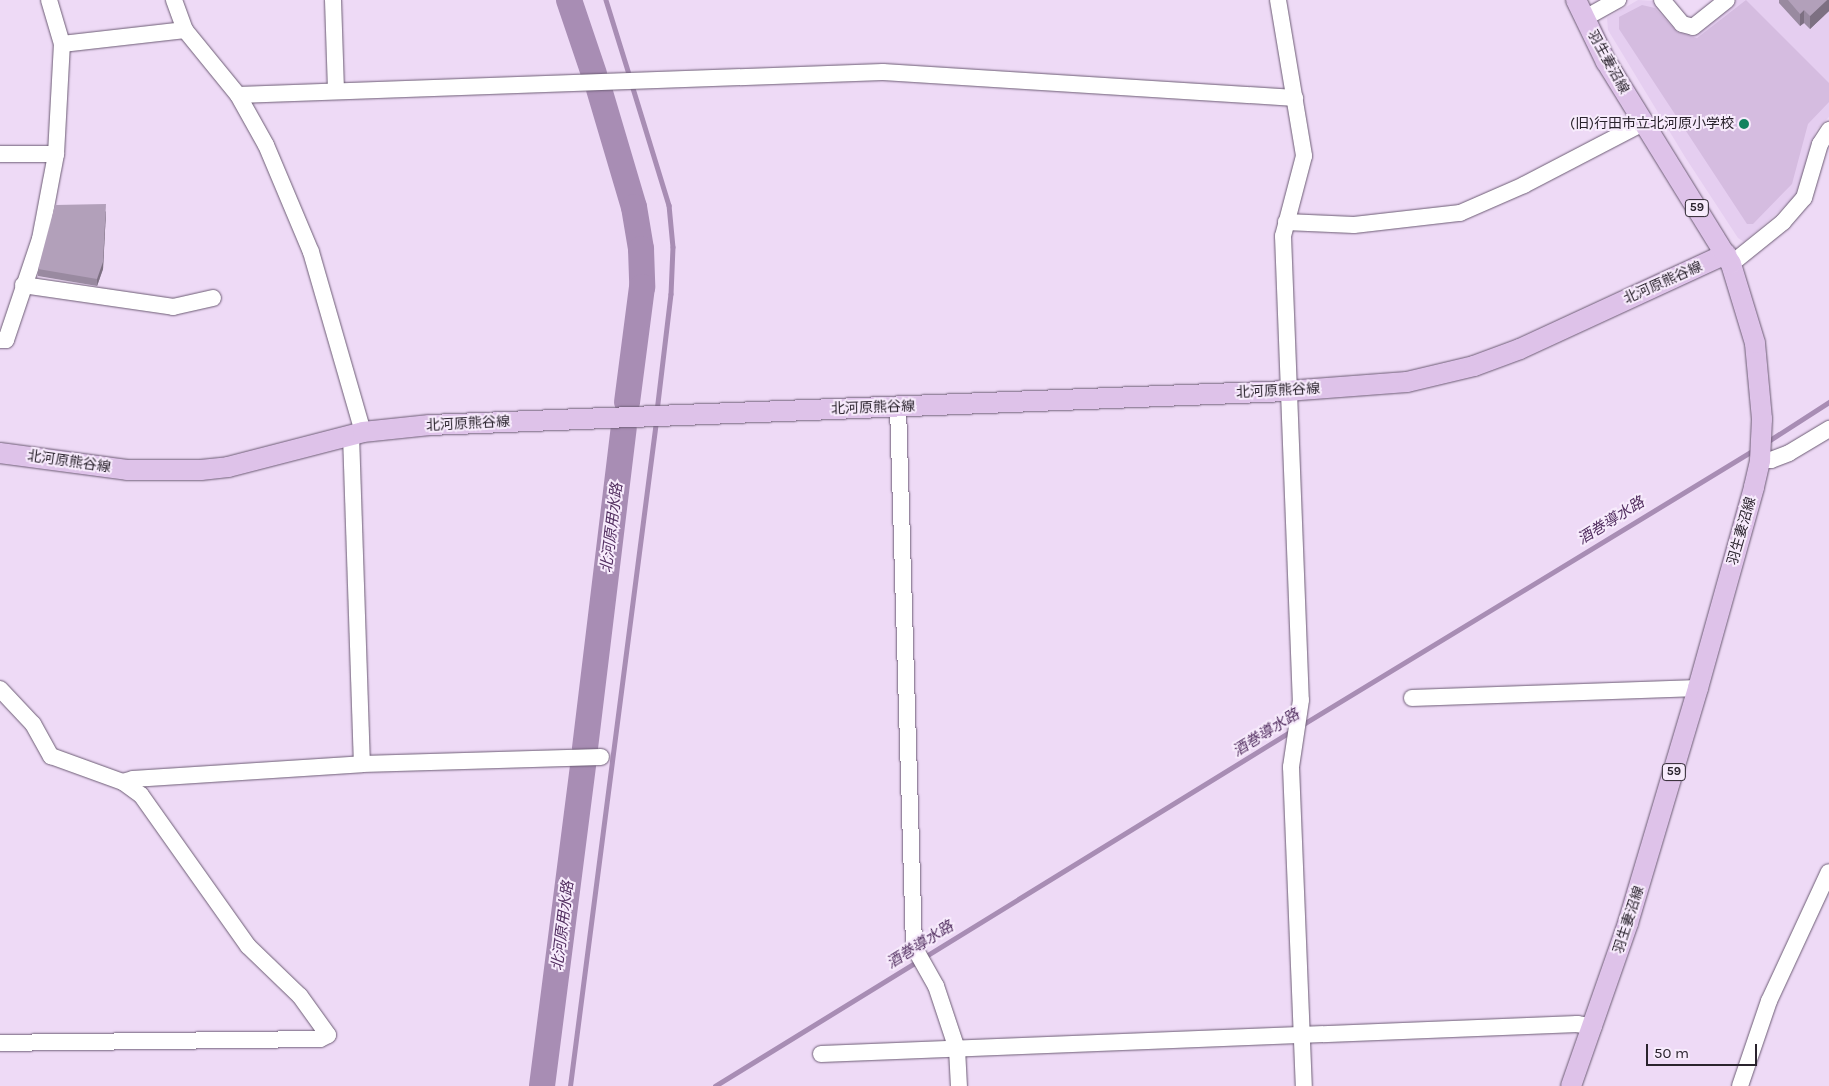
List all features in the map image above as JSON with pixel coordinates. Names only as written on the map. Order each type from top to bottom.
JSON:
[{"type":"main road","name":"羽生妻沼線","points":[[1572,1086],[1594,1027],[1628,923],[1698,688],[1760,449],[1755,343],[1728,259],[1642,123],[1606,62],[1576,0]]},
{"type":"main road","name":"北河原熊谷線","points":[[0,453],[127,470],[201,470],[228,467],[357,434],[430,425],[1287,391],[1407,382],[1474,366],[1728,259]]},
{"type":"street","points":[[0,340],[6,340],[40,239],[56,154],[62,44],[49,0]]},
{"type":"street","points":[[174,0],[185,30],[238,95],[266,145],[311,252],[357,434],[362,764]]},
{"type":"street","points":[[333,0],[336,91]]},
{"type":"street","points":[[1278,0],[1304,156],[1286,222],[1287,391],[1301,700],[1291,767],[1304,1086]]},
{"type":"street","points":[[1585,18],[1618,0]]},
{"type":"street","points":[[1662,0],[1682,24],[1693,27],[1727,0]]},
{"type":"street","points":[[62,44],[185,30]]},
{"type":"street","points":[[238,95],[588,80],[883,72],[1295,98]]},
{"type":"street","points":[[1286,222],[1354,225],[1460,213],[1524,185],[1642,123]]},
{"type":"street","points":[[1728,259],[1776,228],[1804,198],[1820,144],[1829,130]]},
{"type":"street","points":[[0,154],[56,154]]},
{"type":"street","points":[[23,285],[173,307],[213,298]]},
{"type":"street","points":[[898,407],[914,948],[936,986],[957,1049],[959,1086]]},
{"type":"street","points":[[1760,449],[1771,460],[1789,454],[1829,429]]},
{"type":"street","points":[[1412,698],[1698,688]]},
{"type":"street","points":[[0,689],[33,724],[51,756],[123,782],[141,795],[248,946],[300,996],[328,1035],[320,1039],[0,1044]]},
{"type":"street","points":[[123,782],[133,779],[362,764],[601,757]]},
{"type":"street","points":[[1740,1086],[1769,1001],[1829,872]]},
{"type":"street","points":[[821,1054],[1577,1024],[1594,1027]]},
{"type":"shaded area","name":"(旧)行田市立北河原小学校","points":[[1638,0],[1654,1],[1694,32],[1735,0],[1829,0],[1829,117],[1816,130],[1796,196],[1744,242],[1738,238],[1685,157],[1608,30],[1607,18]]},
{"type":"shaded area","name":"(旧)行田市立北河原小学校","points":[[1746,0],[1829,83],[1829,102],[1808,124],[1792,184],[1753,224],[1747,224],[1619,29],[1619,17],[1642,5],[1655,8],[1677,32],[1697,38]]},
{"type":"building","points":[[1788,0],[1827,0],[1810,16],[1804,10],[1800,14]]},
{"type":"building","points":[[106,204],[103,262],[97,279],[38,269],[55,205]]},
{"type":"waterway","name":"北河原用水路","points":[[569,0],[594,74]]},
{"type":"waterway","points":[[606,0],[630,77]]},
{"type":"waterway","points":[[632,85],[669,205],[673,247],[671,294],[657,411]]},
{"type":"waterway","name":"北河原用水路","points":[[599,89],[634,207],[641,249],[642,287],[627,402]]},
{"type":"waterway","name":"酒巻導水路","points":[[1767,442],[1829,402]]},
{"type":"waterway","points":[[570,1086],[656,421]]},
{"type":"waterway","name":"北河原用水路","points":[[585,748],[624,428]]},
{"type":"waterway","name":"酒巻導水路","points":[[1302,725],[1754,450]]},
{"type":"waterway","name":"酒巻導水路","points":[[715,1086],[1293,730]]},
{"type":"waterway","name":"北河原用水路","points":[[542,1086],[583,765]]},
{"type":"place","name":"(旧)行田市立北河原小学校","points":[[1744,124]]}]
